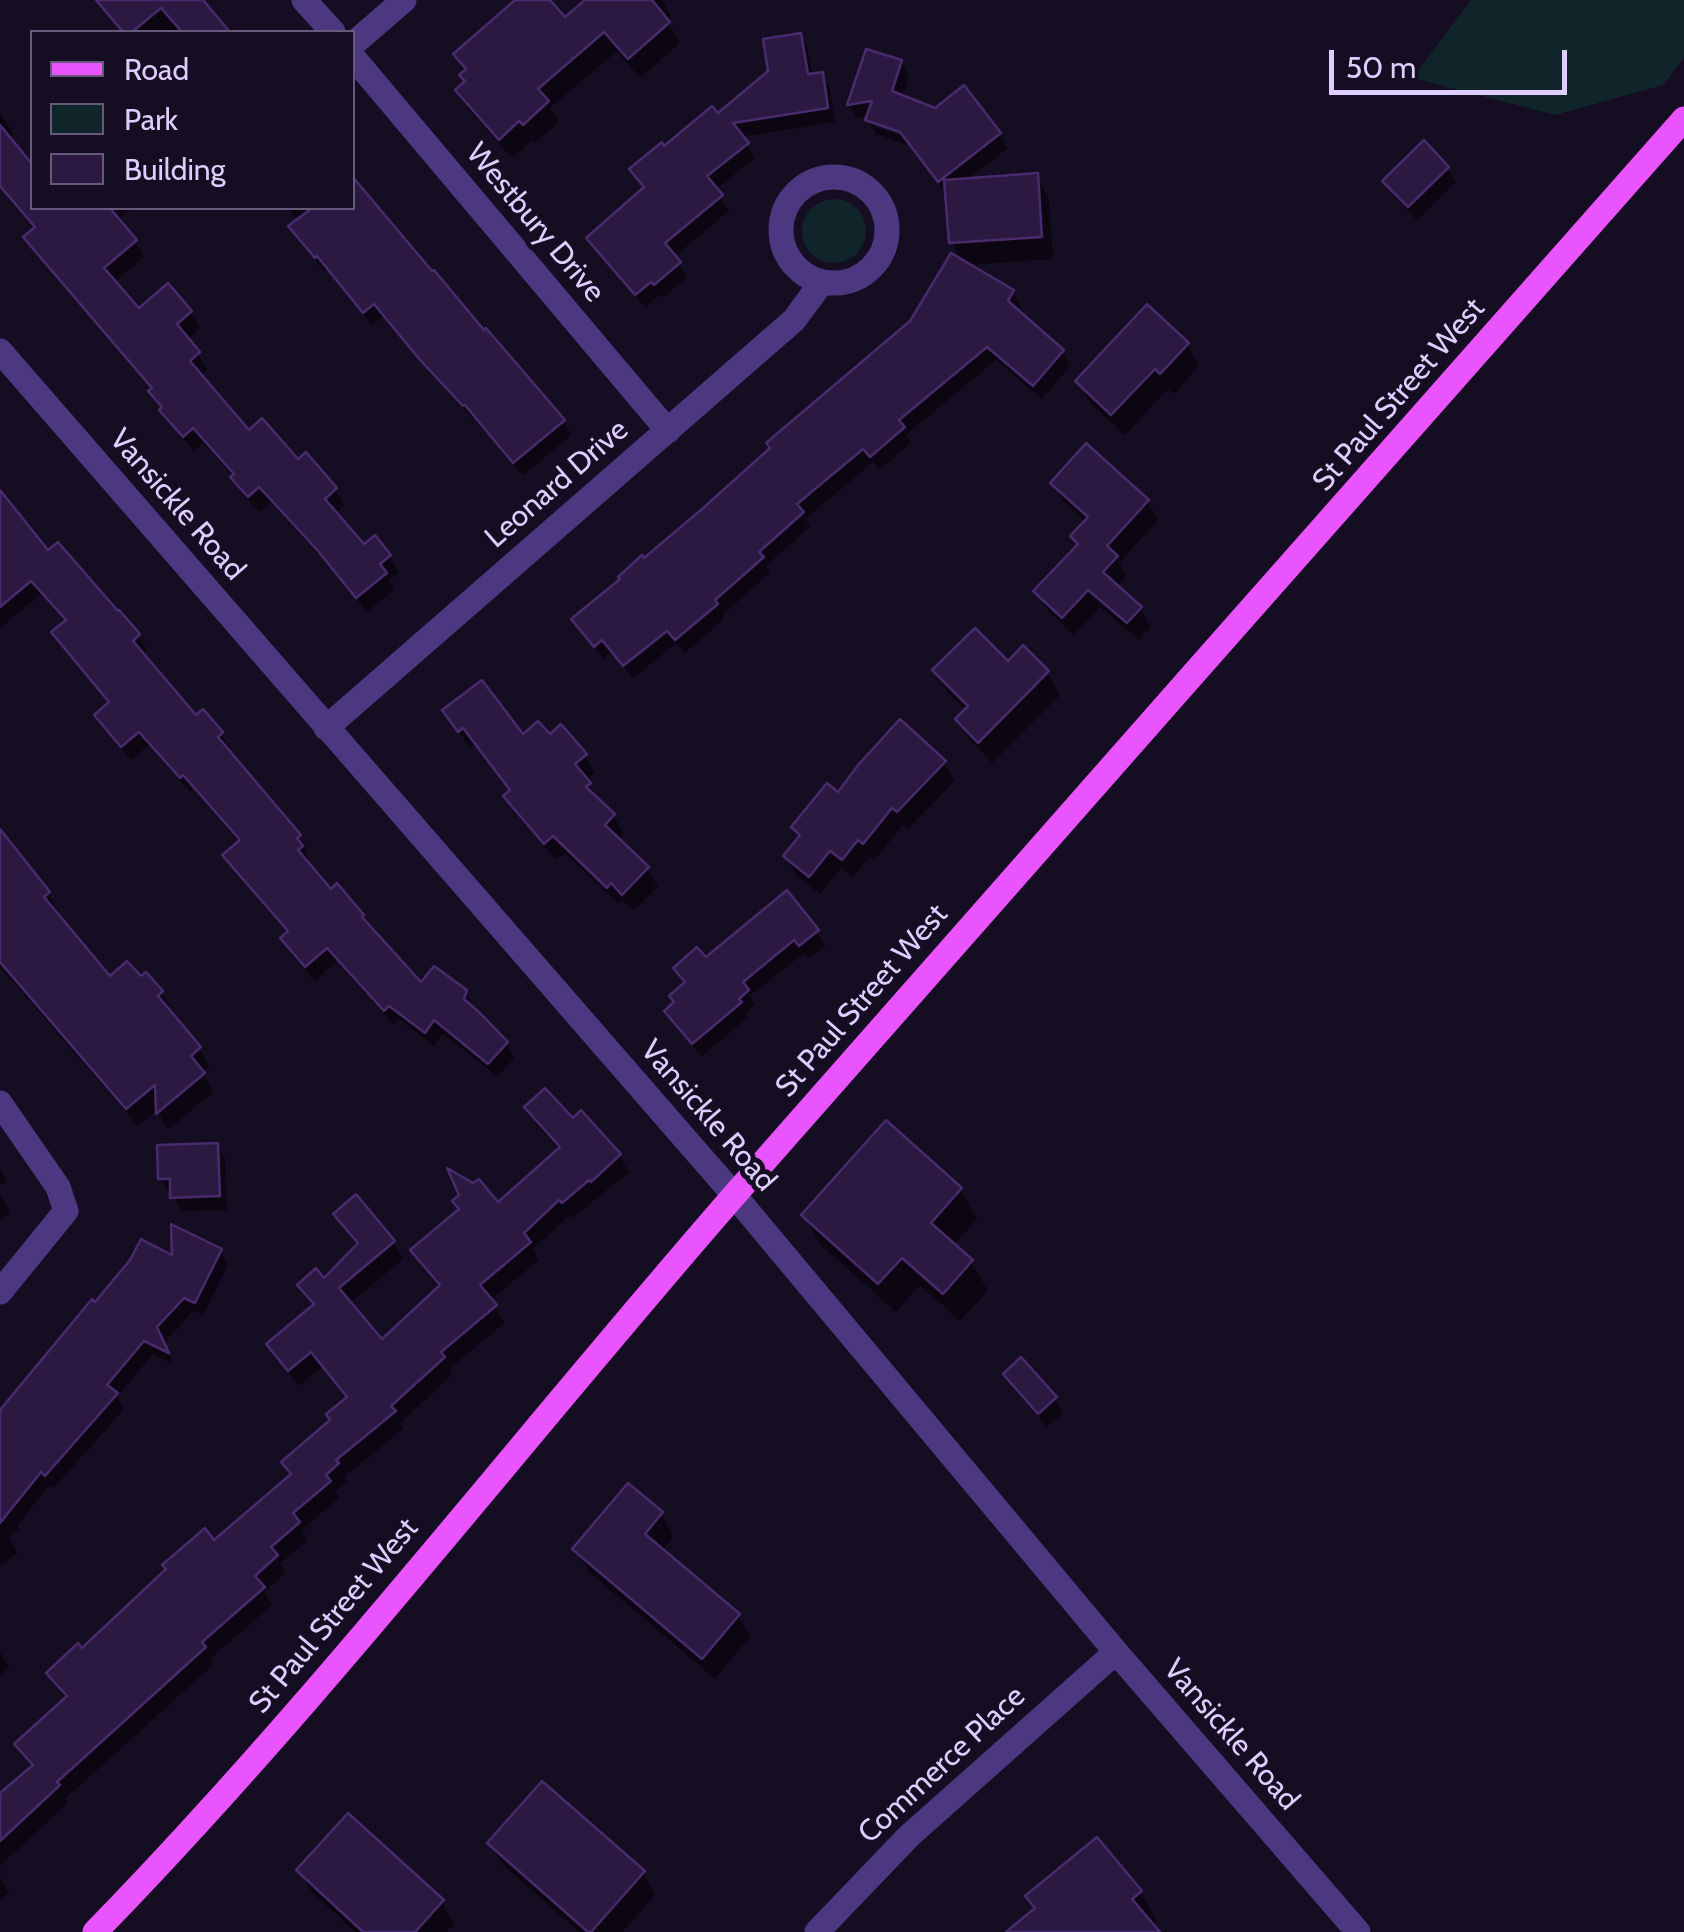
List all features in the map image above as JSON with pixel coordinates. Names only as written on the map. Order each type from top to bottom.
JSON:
[{"type":"main road","name":"St Paul Street West","points":[[95,1932],[183,1841],[300,1708],[734,1195],[1684,119]]},
{"type":"street","points":[[304,0],[331,30]]},
{"type":"street","points":[[355,41],[404,0]]},
{"type":"street","name":"Westbury Drive","points":[[355,60],[668,432]]},
{"type":"street","points":[[850,178],[866,186],[886,216],[883,252],[873,267],[858,278],[841,283],[822,282],[804,275],[790,262],[782,245],[780,225],[785,207],[796,191],[812,180],[850,178]]},
{"type":"street","name":"Leonard Drive","points":[[326,728],[794,320],[822,282]]},
{"type":"street","name":"Vansickle Road","points":[[0,351],[734,1195],[1116,1652],[1358,1932]]},
{"type":"street","points":[[0,1104],[58,1187],[66,1211],[0,1292]]},
{"type":"street","name":"Commerce Place","points":[[817,1932],[909,1836],[1116,1652]]},
{"type":"green space","points":[[1471,0],[1684,0],[1684,58],[1663,85],[1555,115],[1413,78]]},
{"type":"green space","points":[[834,199],[856,209],[866,231],[856,253],[834,263],[812,253],[802,231],[812,209]]},
{"type":"building","points":[[96,0],[203,0],[228,30],[180,30],[161,8],[134,30],[121,30]]},
{"type":"building","points":[[515,0],[550,0],[565,17],[585,0],[652,0],[670,22],[628,59],[604,32],[538,89],[549,101],[499,140],[455,90],[465,81],[459,75],[466,69],[453,54]]},
{"type":"building","points":[[801,33],[808,74],[823,72],[828,108],[733,123],[749,143],[707,176],[723,195],[665,243],[681,262],[635,295],[586,238],[644,187],[629,169],[712,106],[718,113],[768,71],[763,39]]},
{"type":"building","points":[[866,49],[902,60],[892,91],[935,108],[964,85],[1001,133],[938,182],[900,132],[865,120],[872,101],[847,105]]},
{"type":"building","points":[[0,125],[30,162],[30,210],[112,210],[137,240],[104,268],[139,308],[168,283],[192,311],[177,324],[200,352],[190,361],[249,430],[262,418],[298,459],[306,452],[337,488],[325,499],[364,544],[375,535],[391,555],[380,564],[387,573],[356,598],[259,487],[248,497],[230,477],[234,474],[193,428],[183,437],[159,410],[162,407],[148,391],[152,388],[23,237],[35,227],[0,186]]},
{"type":"building","points":[[1424,140],[1449,167],[1408,207],[1382,181]]},
{"type":"building","points":[[1038,173],[1042,237],[949,243],[944,180]]},
{"type":"building","points":[[355,180],[565,420],[513,463],[374,304],[363,313],[288,226],[309,210],[355,210]]},
{"type":"building","points":[[951,253],[1014,290],[1008,301],[1064,350],[1033,386],[987,347],[899,420],[905,427],[870,457],[863,449],[797,504],[804,512],[759,552],[764,557],[675,640],[667,631],[623,666],[602,640],[594,647],[571,619],[620,579],[642,555],[644,558],[702,509],[770,448],[766,443],[910,321]]},
{"type":"building","points":[[1147,304],[1189,343],[1160,374],[1155,369],[1111,415],[1075,381]]},
{"type":"building","points":[[1086,443],[1149,500],[1107,546],[1118,556],[1103,572],[1142,607],[1127,623],[1088,590],[1062,618],[1033,591],[1078,544],[1070,536],[1088,517],[1050,483]]},
{"type":"building","points":[[0,490],[48,550],[58,542],[140,634],[133,641],[196,715],[203,709],[223,732],[218,737],[301,835],[297,838],[303,846],[298,850],[331,889],[337,883],[421,982],[434,966],[467,990],[464,999],[508,1042],[488,1064],[434,1020],[425,1033],[389,1006],[384,1011],[327,948],[305,967],[280,938],[288,931],[222,855],[240,840],[139,732],[121,747],[94,715],[109,702],[51,632],[66,620],[31,581],[0,607]]},
{"type":"building","points":[[975,628],[1008,661],[1023,645],[1049,671],[978,743],[955,719],[968,706],[932,670]]},
{"type":"building","points":[[482,680],[523,734],[538,721],[550,734],[561,724],[587,754],[575,764],[591,783],[586,787],[615,814],[605,825],[649,867],[622,895],[611,883],[607,888],[553,836],[544,844],[503,796],[510,790],[463,728],[458,732],[442,710]]},
{"type":"building","points":[[900,719],[946,761],[897,812],[892,808],[863,844],[858,840],[842,860],[830,851],[809,877],[783,856],[800,835],[791,827],[827,783],[838,792]]},
{"type":"building","points":[[0,829],[50,892],[44,897],[110,976],[127,961],[141,976],[146,972],[163,991],[158,996],[201,1047],[191,1056],[205,1073],[156,1114],[155,1085],[126,1109],[0,962]]},
{"type":"building","points":[[787,890],[819,930],[799,946],[794,940],[743,982],[749,990],[739,999],[742,1002],[692,1044],[664,1011],[674,1002],[669,996],[685,982],[673,968],[697,947],[706,957]]},
{"type":"building","points":[[545,1088],[573,1118],[581,1110],[621,1154],[591,1182],[562,1203],[559,1200],[524,1233],[531,1242],[480,1285],[497,1305],[441,1352],[445,1357],[391,1406],[396,1411],[336,1460],[339,1463],[326,1475],[331,1481],[293,1513],[300,1522],[271,1547],[278,1555],[255,1576],[265,1587],[202,1642],[206,1647],[57,1782],[60,1785],[0,1841],[0,1793],[33,1765],[14,1744],[67,1696],[46,1673],[78,1643],[82,1648],[166,1569],[162,1565],[205,1528],[214,1540],[291,1474],[281,1462],[330,1420],[326,1414],[347,1397],[311,1352],[288,1371],[266,1344],[314,1304],[297,1285],[316,1268],[324,1278],[358,1243],[333,1214],[356,1194],[395,1241],[339,1288],[382,1339],[440,1285],[410,1250],[459,1209],[452,1201],[459,1195],[447,1168],[473,1183],[479,1179],[498,1202],[560,1147],[524,1107]]},
{"type":"building","points":[[886,1120],[962,1188],[931,1223],[973,1260],[943,1294],[902,1258],[878,1284],[801,1215]]},
{"type":"building","points":[[218,1143],[220,1196],[170,1198],[170,1179],[158,1179],[157,1145]]},
{"type":"building","points":[[171,1224],[222,1249],[195,1303],[184,1298],[157,1327],[169,1353],[144,1341],[107,1385],[118,1393],[45,1476],[41,1472],[0,1523],[0,1410],[92,1299],[95,1302],[130,1260],[141,1239],[172,1255]]},
{"type":"building","points":[[1021,1357],[1057,1397],[1038,1414],[1003,1374]]},
{"type":"building","points":[[628,1483],[663,1512],[645,1534],[740,1614],[702,1659],[572,1549]]},
{"type":"building","points":[[542,1781],[645,1871],[591,1932],[487,1843]]},
{"type":"building","points":[[348,1813],[444,1900],[415,1932],[363,1932],[296,1870]]},
{"type":"building","points":[[1097,1837],[1142,1891],[1132,1899],[1160,1932],[1006,1932],[1035,1908],[1025,1896]]}]
